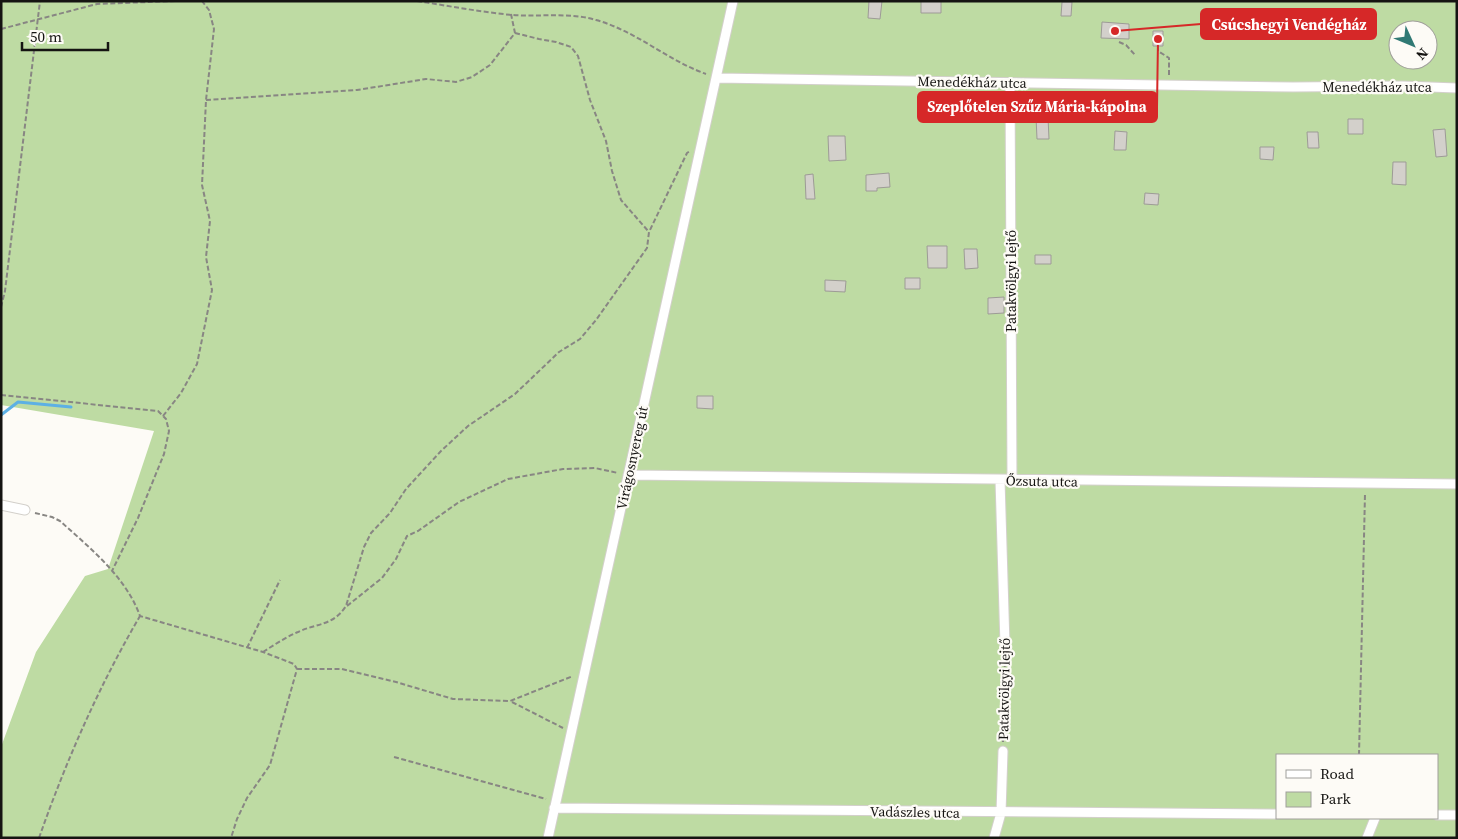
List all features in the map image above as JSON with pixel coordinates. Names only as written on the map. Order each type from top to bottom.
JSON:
[{"type":"street","points":[[716,78],[733,1]]},
{"type":"street","name":"Menedékház utca","points":[[716,78],[1457,88]]},
{"type":"street","name":"Virágosnyereg út","points":[[548,838],[716,78]]},
{"type":"street","name":"Patakvölgyi lejtő","points":[[1010,82],[1012,480]]},
{"type":"street","name":"Őzsuta utca","points":[[628,476],[1457,484]]},
{"type":"street","name":"Patakvölgyi lejtő","points":[[1000,480],[1005,644]]},
{"type":"street","points":[[1,505],[25,510]]},
{"type":"street","name":"Patakvölgyi lejtő","points":[[994,838],[1001,813],[1002,751]]},
{"type":"street","name":"Vadászles utca","points":[[555,805],[1001,813],[1276,814]]},
{"type":"street","points":[[1438,815],[1457,816]]},
{"type":"street","points":[[1367,838],[1375,819]]},
{"type":"path","points":[[1,307],[6,282],[40,1]]},
{"type":"path","points":[[1,29],[97,4],[175,1]]},
{"type":"path","points":[[163,416],[181,392],[197,364],[212,290],[206,257],[210,221],[202,185],[206,100],[214,30],[209,10],[202,1]]},
{"type":"path","points":[[417,1],[511,14],[569,15],[596,20],[631,34],[699,72],[716,78]]},
{"type":"path","points":[[206,100],[357,90],[426,79],[456,82],[472,76],[490,65],[515,33],[511,14]]},
{"type":"path","points":[[515,33],[556,42],[571,48],[578,56],[590,100],[606,140],[612,172],[621,200],[649,232]]},
{"type":"path","points":[[1119,42],[1126,45],[1135,55]]},
{"type":"path","points":[[1158,46],[1158,51],[1169,58],[1168,85]]},
{"type":"path","points":[[263,652],[298,632],[331,622],[341,614],[346,606],[364,547],[371,533],[390,513],[406,488],[468,426],[515,394],[559,352],[580,339],[596,320],[647,248],[649,232],[688,153],[701,142]]},
{"type":"path","points":[[1,395],[158,411],[166,419],[169,431],[164,454],[138,518],[112,571]]},
{"type":"path","points":[[346,606],[382,578],[396,558],[406,536],[418,531],[459,502],[508,479],[563,469],[595,468],[628,476]]},
{"type":"path","points":[[1359,754],[1366,484]]},
{"type":"path","points":[[25,510],[60,521],[112,571],[135,603],[140,616],[93,704],[54,796],[39,838]]},
{"type":"path","points":[[247,648],[280,580]]},
{"type":"path","points":[[140,616],[263,652],[294,664],[297,669],[270,765],[247,798],[231,838]]},
{"type":"path","name":"Patakvölgyi lejtő","points":[[1002,751],[1005,644]]},
{"type":"path","points":[[297,669],[342,669],[396,682],[453,699],[510,701],[585,671]]},
{"type":"path","points":[[510,701],[572,732]]},
{"type":"path","points":[[394,757],[555,805]]},
{"type":"green space","points":[[1,1],[1457,1],[1457,838],[1,838],[1,747],[36,652],[85,576],[108,569],[154,431],[1,405]]},
{"type":"building","points":[[869,1],[882,1],[880,19],[868,18]]},
{"type":"building","points":[[921,1],[941,1],[941,13],[921,13]]},
{"type":"building","points":[[1062,2],[1072,2],[1071,16],[1061,16]]},
{"type":"building","points":[[1102,22],[1129,24],[1129,39],[1101,38]]},
{"type":"building","points":[[1153,31],[1163,31],[1163,46],[1153,46]]},
{"type":"building","points":[[1036,117],[1048,117],[1049,139],[1037,139]]},
{"type":"building","points":[[1348,119],[1363,119],[1363,134],[1348,134]]},
{"type":"building","points":[[1445,129],[1447,156],[1436,157],[1433,130]]},
{"type":"building","points":[[1115,131],[1127,132],[1126,150],[1114,150]]},
{"type":"building","points":[[1307,132],[1318,132],[1319,148],[1308,148]]},
{"type":"building","points":[[828,136],[845,136],[846,160],[829,161]]},
{"type":"building","points":[[1260,147],[1274,147],[1273,160],[1260,159]]},
{"type":"building","points":[[1393,162],[1406,162],[1406,185],[1392,184]]},
{"type":"building","points":[[889,173],[890,187],[877,188],[877,191],[866,191],[866,175]]},
{"type":"building","points":[[813,174],[815,199],[806,199],[805,175]]},
{"type":"building","points":[[1145,193],[1159,194],[1158,205],[1144,204]]},
{"type":"building","points":[[927,246],[947,246],[947,268],[928,268]]},
{"type":"building","points":[[964,249],[977,249],[978,268],[965,269]]},
{"type":"building","points":[[1035,255],[1051,255],[1051,264],[1035,264]]},
{"type":"building","points":[[905,278],[920,278],[920,289],[905,289]]},
{"type":"building","points":[[825,280],[846,281],[845,292],[825,291]]},
{"type":"building","points":[[1004,297],[1004,313],[988,314],[988,298]]},
{"type":"building","points":[[697,396],[713,396],[713,409],[697,408]]},
{"type":"waterway","points":[[1,415],[18,402],[71,407]]},
{"type":"place","name":"Csúcshegyi Vendégház","points":[[1115,31]]},
{"type":"place","name":"Szeplőtelen Szűz Mária-kápolna","points":[[1158,39]]}]
